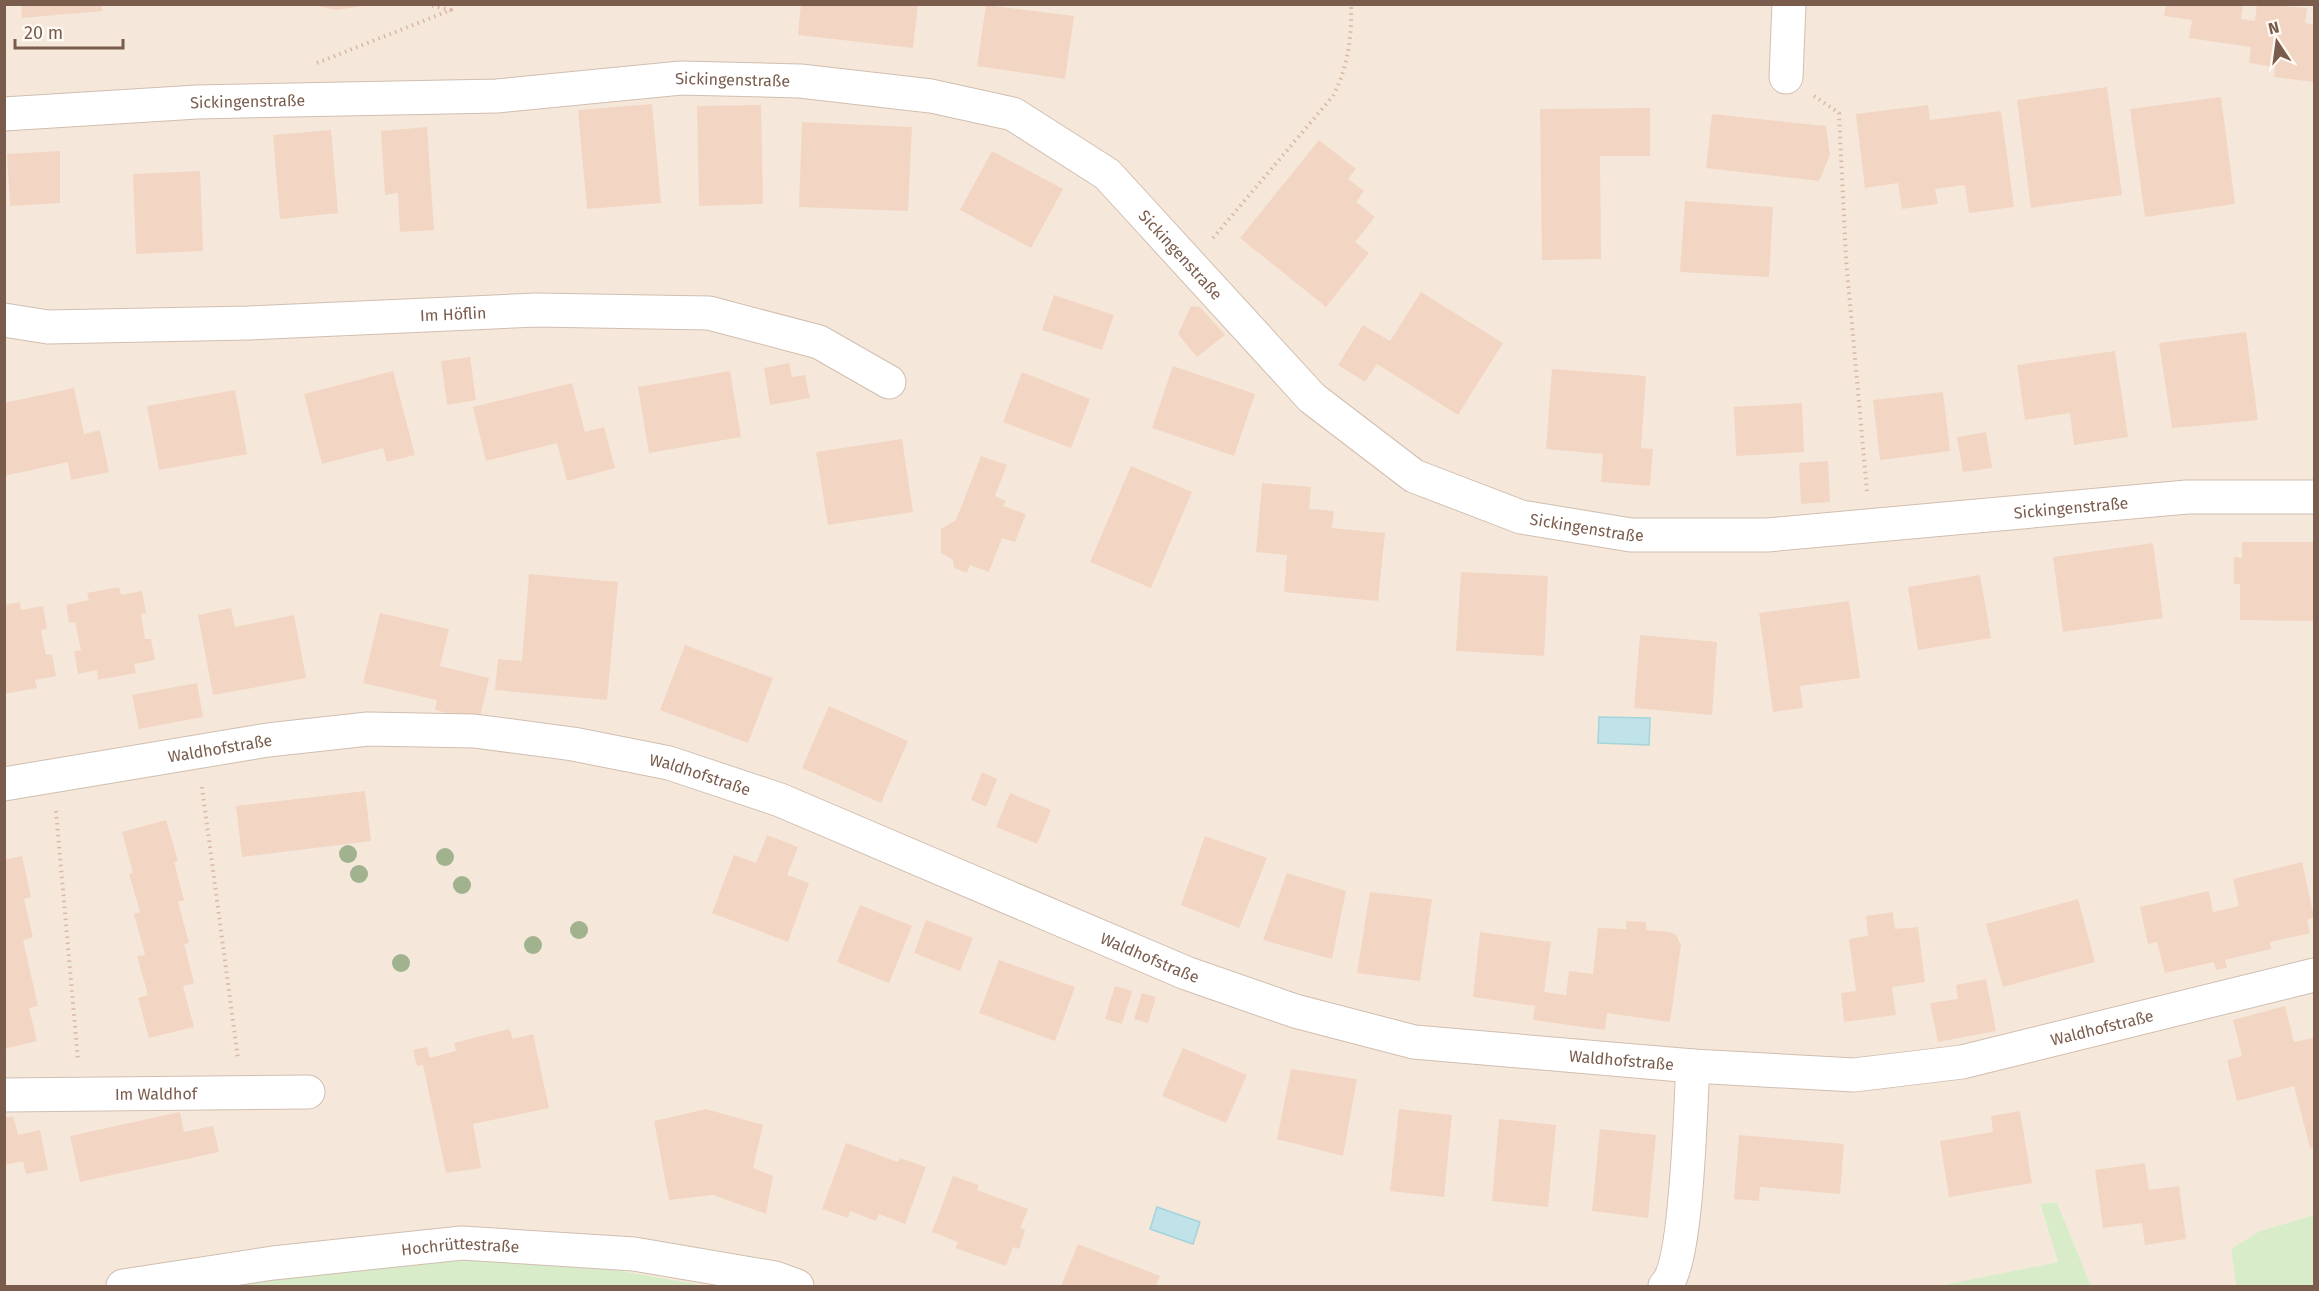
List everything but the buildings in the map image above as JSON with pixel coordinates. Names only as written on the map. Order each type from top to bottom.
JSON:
[{"type":"street","points":[[1786,77],[1789,4]]},
{"type":"street","name":"Sickingenstraße","points":[[4,114],[197,102],[497,96],[681,78],[800,81],[931,96],[1013,114],[1107,174],[1312,398],[1414,476],[1521,517],[1631,535],[1767,535],[2187,497],[2314,498]]},
{"type":"street","name":"Im Höflin","points":[[4,320],[48,327],[249,323],[536,310],[709,313],[819,342],[889,382]]},
{"type":"street","name":"Waldhofstraße","points":[[4,784],[268,740],[368,729],[474,731],[573,744],[669,763],[780,800],[1186,973],[1295,1011],[1414,1042],[1693,1066],[1854,1075],[1962,1062],[2314,975]]},
{"type":"street","points":[[1665,1287],[1670,1281],[1680,1250],[1693,1066]]},
{"type":"street","name":"Im Waldhof","points":[[4,1095],[308,1092]]},
{"type":"street","name":"Hochrüttestraße","points":[[123,1287],[273,1263],[462,1243],[634,1254],[775,1278],[797,1287]]},
{"type":"path","points":[[309,65],[451,10],[426,4]]},
{"type":"path","points":[[1208,243],[1333,96],[1344,74],[1352,31],[1352,4]]},
{"type":"path","points":[[1839,124],[1853,347],[1868,496]]},
{"type":"path","points":[[198,752],[242,1092]]},
{"type":"path","points":[[53,776],[82,1094]]},
{"type":"shaded area","points":[[5,5],[2314,5],[2314,1215],[2260,1231],[2231,1249],[2236,1286],[2091,1286],[2057,1202],[2040,1205],[2058,1262],[1938,1286],[707,1286],[559,1260],[443,1257],[229,1286],[5,1286]]},
{"type":"green space","points":[[2057,1202],[2091,1286],[1938,1286],[2058,1262],[2040,1204]]},
{"type":"green space","points":[[2314,1215],[2314,1286],[2236,1286],[2231,1249],[2260,1231]]},
{"type":"green space","points":[[443,1257],[559,1260],[707,1286],[229,1286]]},
{"type":"water","points":[[1599,717],[1650,718],[1649,745],[1598,743]]},
{"type":"water","points":[[1157,1207],[1200,1222],[1193,1244],[1150,1229]]}]
